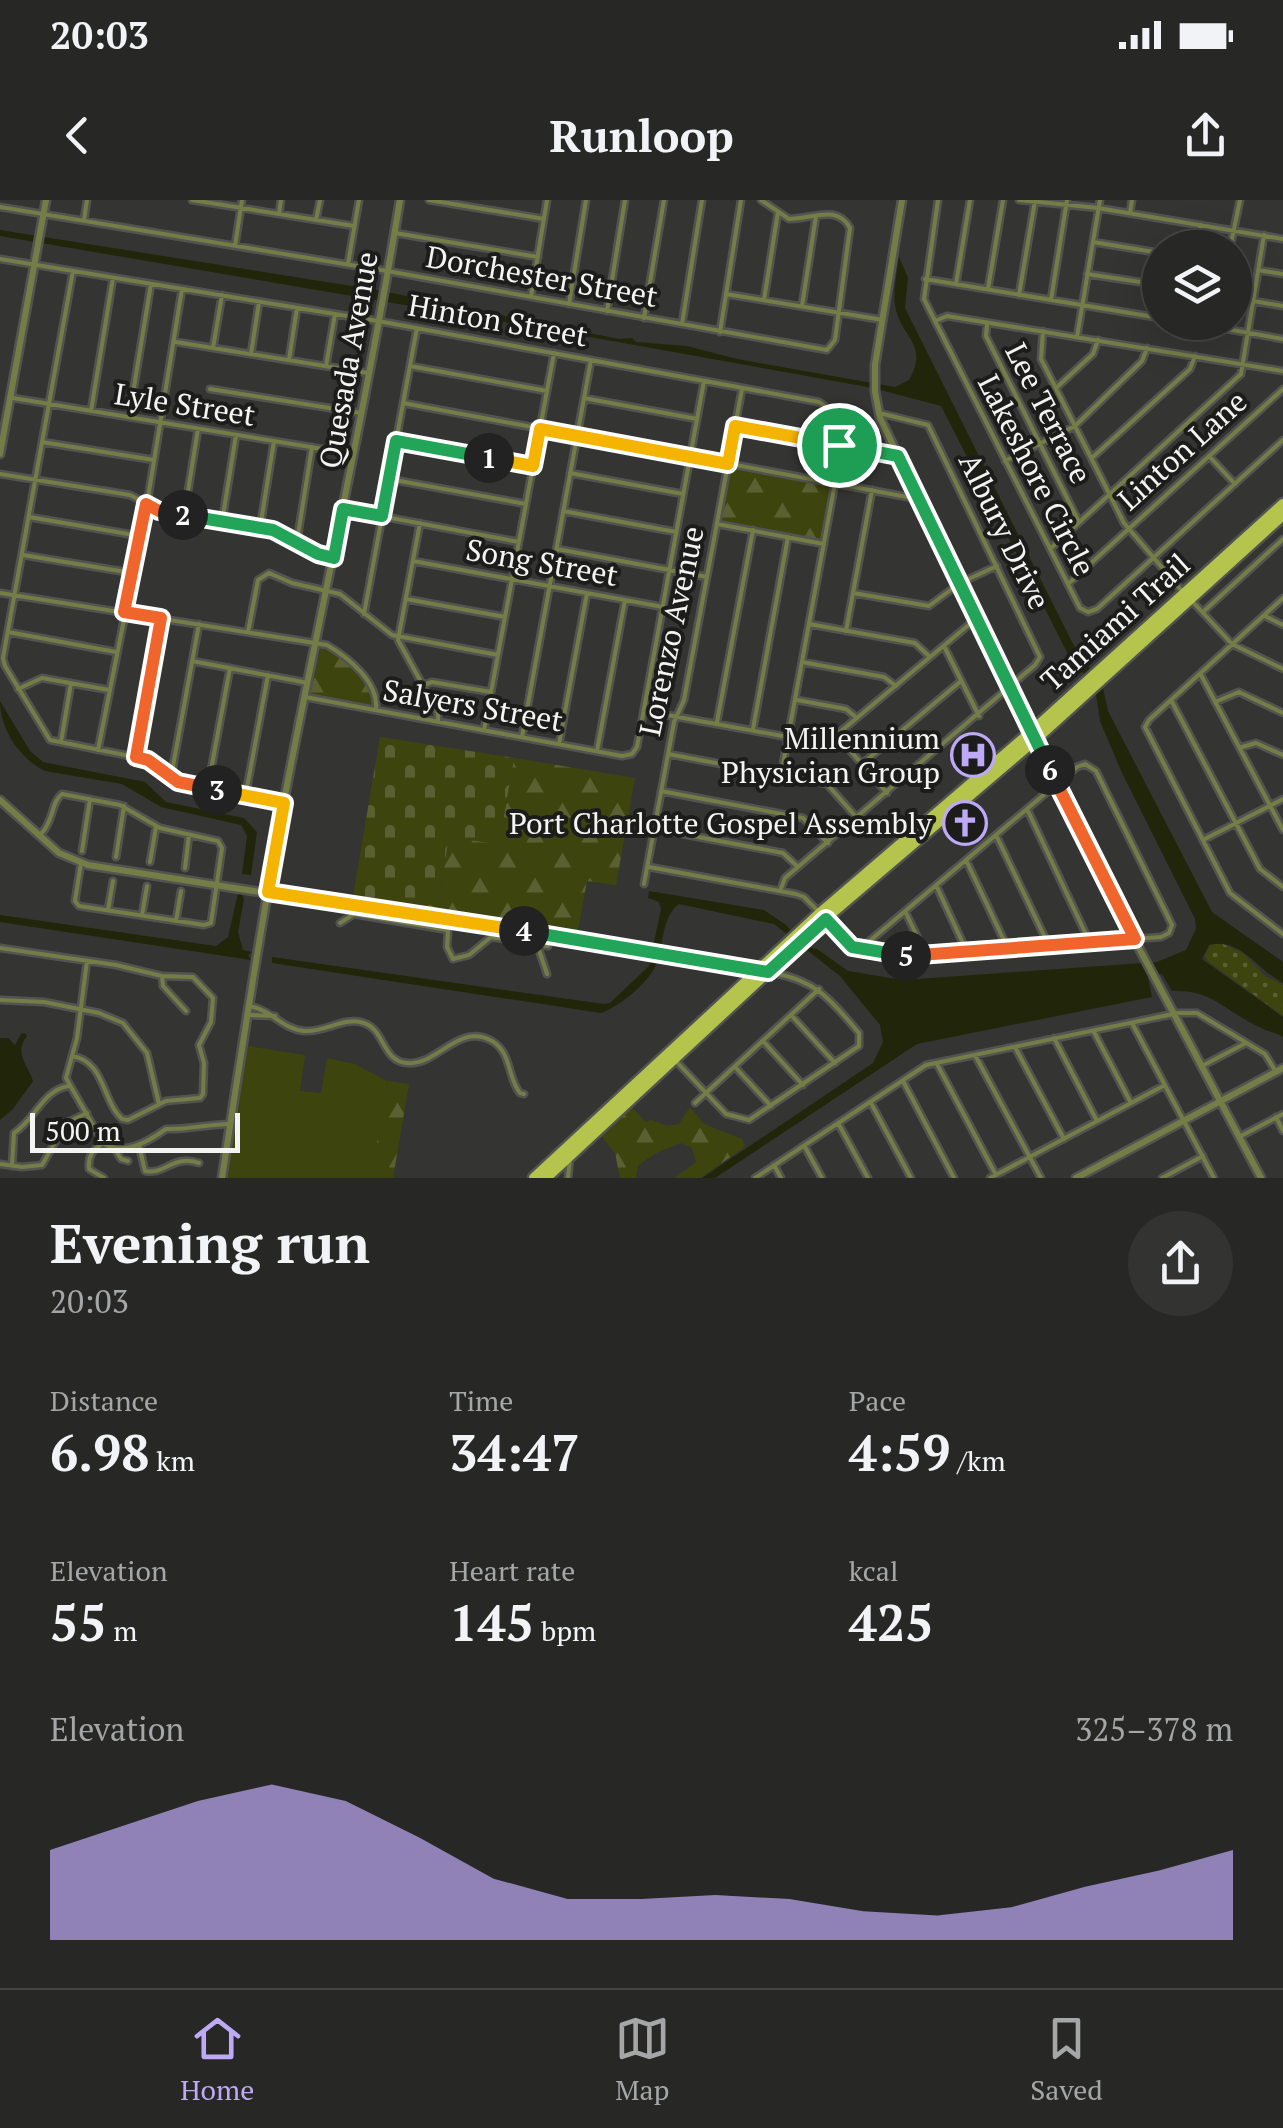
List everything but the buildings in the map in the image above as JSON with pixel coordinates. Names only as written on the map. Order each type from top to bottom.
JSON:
[{"type":"main road","name":"Tamiami Trail","points":[[534,1178],[795,941],[1033,736],[1283,504]]},
{"type":"main road","name":"Tamiami Trail","points":[[1187,596],[1283,514]]},
{"type":"main road","name":"Tamiami Trail","points":[[820,920],[833,902],[1033,736]]},
{"type":"main road","points":[[738,967],[745,974],[745,982]]},
{"type":"main road","name":"Tamiami Trail","points":[[672,1055],[745,982],[763,971]]},
{"type":"main road","points":[[546,1178],[672,1055]]},
{"type":"street","points":[[2,208],[6,200]]},
{"type":"street","points":[[0,454],[46,200]]},
{"type":"street","points":[[84,221],[87,200]]},
{"type":"street","points":[[192,200],[354,226]]},
{"type":"street","points":[[235,246],[242,200]]},
{"type":"street","points":[[278,214],[281,200]]},
{"type":"street","points":[[316,220],[320,200]]},
{"type":"street","points":[[348,264],[358,200]]},
{"type":"street","name":"Quesada Avenue","points":[[222,1178],[284,803],[328,591],[400,200]]},
{"type":"street","points":[[430,200],[544,219]]},
{"type":"street","points":[[531,297],[547,200]]},
{"type":"street","points":[[569,304],[586,200]]},
{"type":"street","points":[[606,311],[625,200]]},
{"type":"street","points":[[644,318],[664,200]]},
{"type":"street","points":[[682,325],[702,200]]},
{"type":"street","points":[[720,332],[741,200]]},
{"type":"street","points":[[761,200],[789,219],[841,215],[852,232],[839,313]]},
{"type":"street","points":[[902,200],[874,380],[879,414],[1056,784],[1261,1178]]},
{"type":"street","points":[[938,200],[925,279],[1142,315]]},
{"type":"street","points":[[956,284],[970,200]]},
{"type":"street","points":[[988,290],[1002,200]]},
{"type":"street","points":[[1019,200],[1067,202],[1232,230],[1240,200]]},
{"type":"street","points":[[1077,337],[1100,200]]},
{"type":"street","points":[[1130,213],[1132,200]]},
{"type":"street","points":[[1020,295],[1035,201]]},
{"type":"street","points":[[1051,300],[1067,202]]},
{"type":"street","name":"Dorchester Street","points":[[2,208],[348,264],[822,351],[834,341],[839,313]]},
{"type":"street","points":[[764,300],[778,212]]},
{"type":"street","points":[[801,307],[816,216]]},
{"type":"street","points":[[1200,230],[1201,225]]},
{"type":"street","points":[[394,233],[538,256]]},
{"type":"street","points":[[1252,234],[1283,238]]},
{"type":"street","points":[[1252,307],[1264,236]]},
{"type":"street","points":[[1093,242],[1142,249]]},
{"type":"street","name":"Hinton Street","points":[[0,259],[378,321],[823,404],[839,431],[839,445]]},
{"type":"street","points":[[1258,270],[1283,274]]},
{"type":"street","points":[[73,271],[4,662],[44,736],[60,743],[148,760],[171,779],[284,803]]},
{"type":"street","points":[[1088,274],[1142,282]]},
{"type":"street","points":[[91,411],[113,278]]},
{"type":"street","name":"Lakeshore Circle","points":[[925,279],[923,296],[1080,608],[1093,611],[1283,440]]},
{"type":"street","points":[[129,417],[151,284]]},
{"type":"street","points":[[98,750],[161,422],[182,289]]},
{"type":"street","points":[[726,294],[883,320]]},
{"type":"street","points":[[213,348],[222,295]]},
{"type":"street","points":[[1253,301],[1283,306]]},
{"type":"street","points":[[251,354],[259,302]]},
{"type":"street","points":[[288,360],[297,308]]},
{"type":"street","points":[[326,366],[335,314]]},
{"type":"street","points":[[935,321],[947,316],[1283,371]]},
{"type":"street","name":"Lee Terrace","points":[[987,322],[986,336],[1079,522]]},
{"type":"street","points":[[364,614],[417,328]]},
{"type":"street","points":[[1043,331],[1040,354],[1128,529],[1232,644],[1283,668]]},
{"type":"street","points":[[1252,334],[1283,338]]},
{"type":"street","points":[[1056,388],[1093,354],[1098,340]]},
{"type":"street","points":[[1050,549],[1238,377],[1247,340]]},
{"type":"street","points":[[174,341],[368,373]]},
{"type":"street","points":[[1005,461],[1075,426],[1142,362],[1146,348]]},
{"type":"street","points":[[484,730],[554,354]]},
{"type":"street","points":[[1092,459],[1190,370],[1195,356]]},
{"type":"street","points":[[522,737],[591,360]]},
{"type":"street","points":[[410,366],[547,391]]},
{"type":"street","points":[[704,381],[644,710],[848,748],[886,793]]},
{"type":"street","name":"Lorenzo Avenue","points":[[644,884],[668,754],[684,700],[742,388]]},
{"type":"street","points":[[210,389],[361,414]]},
{"type":"street","name":"Linton Lane","points":[[1068,584],[1283,389]]},
{"type":"street","name":"Lyle Street","points":[[10,398],[353,454]]},
{"type":"street","points":[[584,398],[697,419]]},
{"type":"street","points":[[403,404],[918,499]]},
{"type":"street","name":"Albury Drive","points":[[780,891],[782,882],[798,867],[1036,665],[1040,653],[928,425],[879,414]]},
{"type":"street","points":[[735,426],[898,456]]},
{"type":"street","points":[[184,516],[198,429]]},
{"type":"street","points":[[222,522],[236,435]]},
{"type":"street","points":[[260,528],[274,441]]},
{"type":"street","points":[[396,441],[533,466]]},
{"type":"street","points":[[42,442],[154,460]]},
{"type":"street","points":[[296,542],[312,447]]},
{"type":"street","points":[[1209,456],[1235,484]]},
{"type":"street","points":[[0,474],[130,495],[159,511],[278,532],[318,554],[334,558]]},
{"type":"street","points":[[570,474],[684,494]]},
{"type":"street","points":[[389,479],[526,504]]},
{"type":"street","points":[[781,774],[835,483]]},
{"type":"street","points":[[846,631],[872,490]]},
{"type":"street","points":[[343,509],[519,542]]},
{"type":"street","points":[[564,511],[676,532]]},
{"type":"street","points":[[29,517],[140,536]]},
{"type":"street","points":[[420,524],[399,645],[438,712],[438,722]]},
{"type":"street","points":[[717,524],[824,544]]},
{"type":"street","points":[[717,724],[752,530]]},
{"type":"street","points":[[752,730],[788,537]]},
{"type":"street","name":"Tamiami Trail","points":[[1203,612],[1283,539]]},
{"type":"street","points":[[556,549],[707,576]]},
{"type":"street","points":[[22,555],[132,573]]},
{"type":"street","name":"Song Street","points":[[413,561],[662,607]]},
{"type":"street","points":[[853,593],[928,606],[960,583],[997,566]]},
{"type":"street","points":[[248,632],[257,584],[264,574],[273,574],[292,583],[340,594],[388,633],[498,655]]},
{"type":"street","points":[[0,593],[332,646],[361,672],[377,700],[376,710]]},
{"type":"street","points":[[560,744],[587,593]]},
{"type":"street","points":[[1283,598],[1145,728],[1232,896],[1283,934]]},
{"type":"street","points":[[406,599],[505,617]]},
{"type":"street","points":[[597,751],[625,600]]},
{"type":"street","points":[[1264,616],[1283,625]]},
{"type":"street","points":[[136,757],[161,618]]},
{"type":"street","points":[[835,746],[840,732],[977,618]]},
{"type":"street","points":[[171,779],[199,624]]},
{"type":"street","points":[[809,624],[918,644],[930,657]]},
{"type":"street","points":[[8,632],[116,652]]},
{"type":"street","points":[[944,646],[978,716]]},
{"type":"street","points":[[192,661],[308,682]]},
{"type":"street","points":[[802,662],[884,677],[896,686]]},
{"type":"street","points":[[208,789],[230,668]]},
{"type":"street","points":[[1200,673],[1283,830]]},
{"type":"street","points":[[246,796],[268,675]]},
{"type":"street","points":[[18,689],[42,678],[109,690]]},
{"type":"street","points":[[862,764],[961,681]]},
{"type":"street","points":[[422,686],[432,682],[491,692]]},
{"type":"street","points":[[60,743],[72,683]]},
{"type":"street","points":[[1216,702],[1239,692],[1283,713]]},
{"type":"street","name":"Salyers Street","points":[[305,697],[622,756],[632,754],[637,746],[644,710]]},
{"type":"street","points":[[795,699],[846,708],[858,718]]},
{"type":"street","points":[[1171,700],[1260,869],[1283,887]]},
{"type":"street","points":[[1240,748],[1256,742],[1283,755]]},
{"type":"street","points":[[668,754],[827,784],[857,818]]},
{"type":"street","points":[[647,867],[804,896],[820,920],[849,944],[860,949],[901,956],[1166,936],[1172,921],[1093,768],[1081,765],[860,949]]},
{"type":"street","points":[[661,792],[803,818],[828,842]]},
{"type":"street","points":[[40,834],[51,822],[62,794],[124,806],[156,826],[222,844],[210,922],[204,925],[76,904],[80,863]]},
{"type":"street","points":[[82,851],[90,799]]},
{"type":"street","points":[[1202,840],[1283,799]]},
{"type":"street","points":[[0,801],[59,852],[80,863],[798,977],[819,989],[861,1038],[856,1050],[744,1120],[729,1116],[672,1055]]},
{"type":"street","points":[[116,857],[124,806]]},
{"type":"street","points":[[1027,809],[1090,942]]},
{"type":"street","points":[[150,862],[156,826]]},
{"type":"street","points":[[654,829],[782,853],[798,867]]},
{"type":"street","points":[[184,868],[190,835]]},
{"type":"street","points":[[996,835],[1049,946]]},
{"type":"street","points":[[966,860],[1008,948]]},
{"type":"street","points":[[108,910],[113,881]]},
{"type":"street","points":[[142,915],[147,886]]},
{"type":"street","points":[[936,886],[967,952]]},
{"type":"street","points":[[176,920],[181,892]]},
{"type":"street","points":[[905,911],[926,955]]},
{"type":"street","points":[[340,923],[354,914],[448,930],[447,947],[453,959],[469,955],[491,937],[548,946]]},
{"type":"street","points":[[538,944],[547,974]]},
{"type":"street","points":[[0,948],[162,976],[197,978],[213,998],[211,1022],[199,1045],[204,1063],[200,1098],[159,1104],[128,1120],[118,1118],[94,1068],[72,1056]]},
{"type":"street","points":[[87,961],[66,1078],[103,1143],[115,1148],[139,1144],[166,1129],[230,1124]]},
{"type":"street","points":[[162,976],[163,986],[186,1011]]},
{"type":"street","points":[[695,1104],[819,989]]},
{"type":"street","points":[[0,1000],[38,1001],[99,1013],[128,1026],[147,1053],[159,1104]]},
{"type":"street","points":[[248,1010],[265,1009],[288,1026],[304,1031],[354,1021],[366,1023],[392,1057],[405,1064],[420,1061],[463,1038],[483,1037],[503,1051],[514,1085],[524,1094]]},
{"type":"street","points":[[755,1178],[902,1080],[936,1062],[1197,1012],[1268,1056],[1280,1070],[1076,1178]]},
{"type":"street","points":[[790,1015],[836,1063]]},
{"type":"street","points":[[1132,1022],[1214,1178]]},
{"type":"street","points":[[1093,1030],[1131,1103]]},
{"type":"street","points":[[1054,1038],[1097,1121]]},
{"type":"street","points":[[762,1041],[803,1084]]},
{"type":"street","points":[[1202,1066],[1246,1042]]},
{"type":"street","points":[[1014,1046],[1064,1139]]},
{"type":"street","points":[[976,1054],[1041,1178]]},
{"type":"street","points":[[936,1062],[993,1176],[1165,1085]]},
{"type":"street","points":[[734,1067],[771,1106]]},
{"type":"street","points":[[902,1080],[954,1178]]},
{"type":"street","points":[[68,1086],[49,1094],[28,1122],[14,1133],[4,1165],[42,1165],[62,1128],[87,1113]]},
{"type":"street","points":[[870,1101],[911,1178]]},
{"type":"street","points":[[1239,1137],[1283,1114]]},
{"type":"street","points":[[1276,1118],[1283,1130]]},
{"type":"street","points":[[838,1122],[868,1178]]},
{"type":"street","points":[[103,1143],[94,1148],[88,1159],[89,1169],[104,1178]]},
{"type":"street","points":[[139,1144],[144,1170],[153,1172],[178,1160],[200,1163]]},
{"type":"street","points":[[804,1146],[822,1178]]},
{"type":"street","points":[[115,1148],[120,1159],[128,1161]]},
{"type":"street","points":[[568,1178],[570,1156]]},
{"type":"street","points":[[1162,1178],[1203,1156]]},
{"type":"street","points":[[774,1165],[781,1178]]},
{"type":"green space","points":[[729,467],[831,485],[822,541],[719,523]]},
{"type":"green space","points":[[321,646],[339,655],[363,678],[373,706],[310,695]]},
{"type":"green space","points":[[380,737],[514,758],[499,844],[449,837],[436,915],[352,902]]},
{"type":"green space","points":[[514,758],[635,778],[616,885],[587,881],[577,936],[436,915],[449,837],[499,844]]},
{"type":"green space","points":[[1221,943],[1243,953],[1265,976],[1283,985],[1283,1016],[1209,962],[1205,956],[1210,945]]},
{"type":"green space","points":[[248,1046],[305,1055],[300,1091],[321,1093],[327,1058],[355,1064],[387,1081],[371,1178],[223,1178],[244,1050]]},
{"type":"green space","points":[[387,1081],[409,1084],[393,1178],[327,1178],[380,1119]]},
{"type":"green space","points":[[629,1105],[646,1122],[668,1126],[679,1124],[690,1107],[704,1124],[742,1139],[745,1147],[700,1178],[675,1178],[696,1162],[692,1148],[681,1143],[643,1162],[636,1178],[620,1178],[615,1153],[599,1133]]},
{"type":"shaded area","points":[[0,230],[377,290],[619,339],[687,346],[737,359],[895,387],[909,380],[916,357],[895,305],[899,257],[908,278],[905,308],[1072,642],[1103,688],[1108,711],[1212,912],[1283,962],[1283,983],[1230,946],[1209,945],[1202,959],[1283,1017],[1283,1037],[1209,998],[1172,991],[1162,974],[1148,977],[1152,997],[917,1044],[715,1178],[702,1178],[873,1063],[883,1042],[880,1025],[840,976],[774,924],[679,904],[666,924],[659,957],[647,979],[601,1013],[272,963],[272,957],[610,1003],[649,966],[661,909],[659,902],[648,898],[649,891],[764,910],[786,925],[803,946],[817,949],[848,971],[903,980],[1157,962],[1186,950],[1196,929],[1195,919],[1122,773],[1100,721],[1096,694],[1075,660],[1071,660],[941,406],[873,388],[0,236]]},
{"type":"shaded area","points":[[0,701],[30,751],[43,762],[145,782],[166,802],[244,818],[257,832],[251,875],[242,874],[247,836],[241,825],[161,807],[122,784],[45,771],[27,759],[13,742]]},
{"type":"shaded area","points":[[238,893],[244,899],[238,932],[243,950],[252,952],[248,955],[251,960],[0,922],[0,915],[216,946],[228,937]]},
{"type":"shaded area","points":[[25,1033],[22,1054],[33,1081],[0,1120],[0,1038],[8,1038],[15,1045]]},
{"type":"place","name":"Millennium Physician Group","points":[[973,755]]},
{"type":"place","name":"Port Charlotte Gospel Assembly","points":[[965,823]]},
{"type":"route","points":[[735,426],[839,445],[898,456],[1088,852],[1135,939],[901,956],[852,947],[826,919],[768,972],[268,892],[284,803],[178,782],[148,760],[136,757],[161,618],[124,612],[146,504],[163,512],[273,530],[318,554],[334,558],[343,509],[382,516],[396,441],[533,466],[540,429],[728,464],[735,426]]}]
